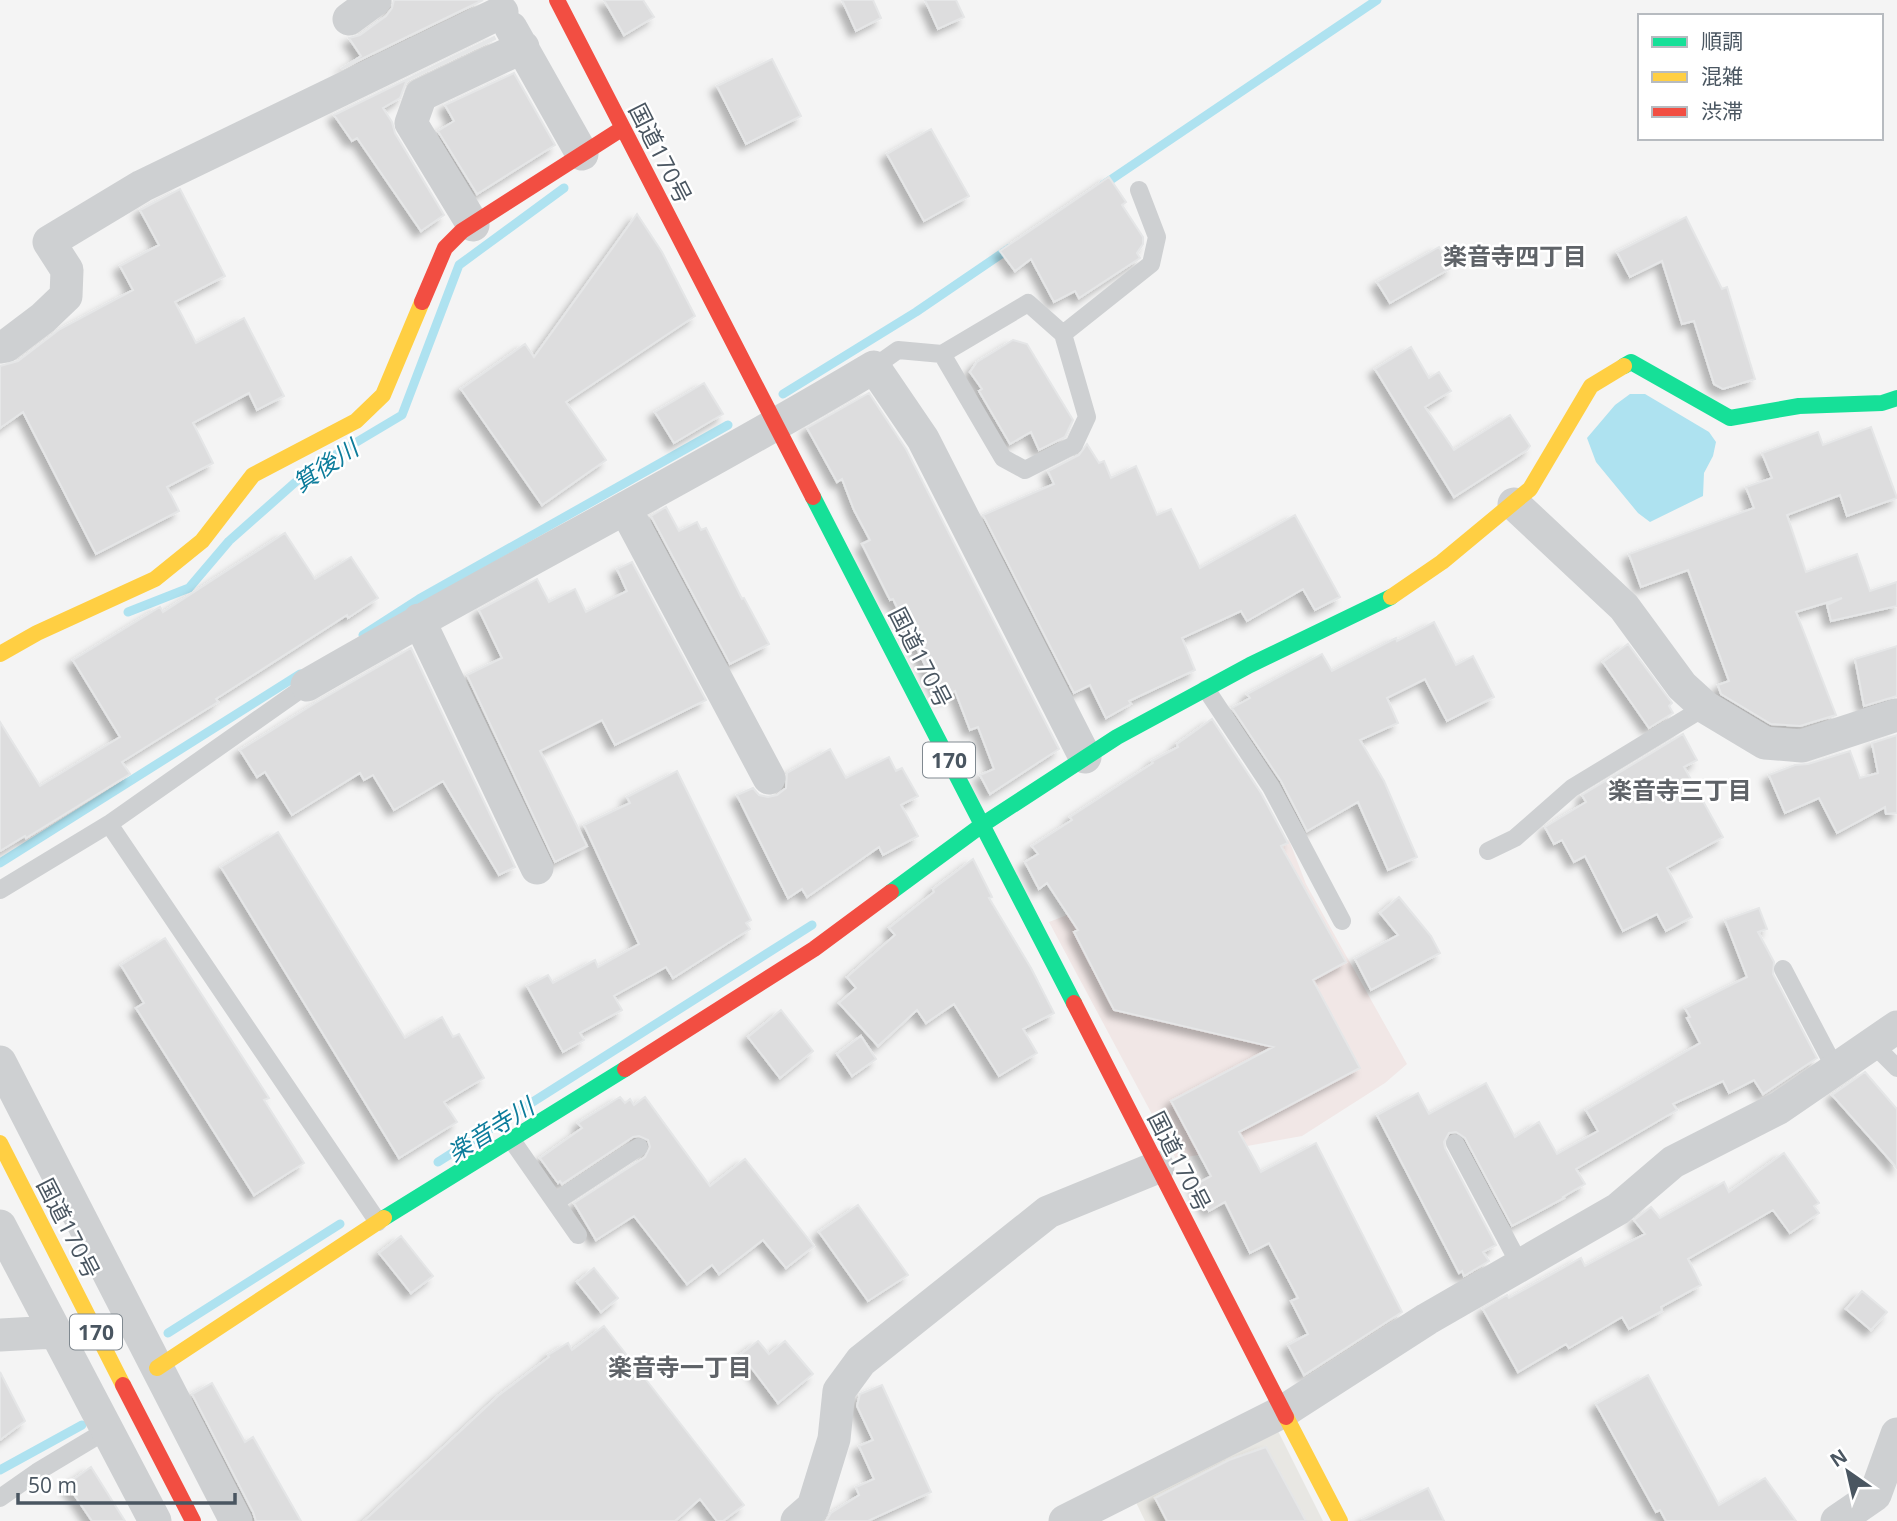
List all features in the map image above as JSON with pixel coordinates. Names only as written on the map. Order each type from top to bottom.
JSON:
[{"type":"main road","name":"国道170号","points":[[557,0],[1340,1521]]},
{"type":"main road","points":[[0,654],[37,633],[155,579],[202,541],[253,475],[356,421],[383,395],[445,248],[462,231],[623,128]]},
{"type":"main road","points":[[157,1368],[374,1217],[511,1139],[814,949],[982,825],[1117,737],[1250,665],[1398,594],[1530,489],[1591,386],[1631,362],[1730,418],[1799,406],[1882,403],[1897,398]]},
{"type":"main road","name":"国道170号","points":[[0,1143],[193,1521]]},
{"type":"street","points":[[349,19],[376,0]]},
{"type":"street","points":[[0,347],[6,346],[43,318],[66,296],[67,270],[49,243],[142,186],[511,6],[523,47],[582,154]]},
{"type":"street","points":[[473,225],[411,123],[421,95],[523,47]]},
{"type":"street","points":[[307,685],[419,620],[776,425],[874,367],[923,439],[1085,757]]},
{"type":"street","points":[[1514,504],[1624,607],[1682,686],[1705,707],[1765,743],[1802,746],[1897,715]]},
{"type":"street","points":[[625,508],[769,779]]},
{"type":"street","points":[[419,620],[537,868]]},
{"type":"street","points":[[1065,1521],[1284,1411],[1427,1319],[1618,1209],[1673,1162],[1779,1108],[1885,1036]]},
{"type":"street","points":[[0,1062],[236,1521]]},
{"type":"street","points":[[797,1521],[813,1507],[834,1439],[839,1391],[861,1361],[1048,1212],[1158,1167]]},
{"type":"street","points":[[0,1226],[155,1521]]},
{"type":"street","points":[[0,1335],[55,1332]]},
{"type":"street","points":[[1837,1521],[1875,1496],[1897,1434]]},
{"type":"lane","points":[[1063,334],[1151,264],[1157,237],[1139,190]]},
{"type":"lane","points":[[874,367],[898,350],[943,354],[1028,303],[1063,334],[1087,417],[1074,445],[1025,470],[1003,458],[943,354]]},
{"type":"lane","points":[[0,890],[109,824],[307,685]]},
{"type":"lane","points":[[1206,689],[1271,787],[1342,921]]},
{"type":"lane","points":[[1488,851],[1515,838],[1572,788],[1705,707]]},
{"type":"lane","points":[[109,824],[374,1217]]},
{"type":"lane","points":[[1783,969],[1836,1069]]},
{"type":"lane","points":[[1885,1036],[1897,1068]]},
{"type":"lane","points":[[511,1139],[578,1235]]},
{"type":"lane","points":[[1455,1143],[1520,1265]]},
{"type":"lane","points":[[555,1202],[639,1147]]},
{"type":"lane","points":[[0,1498],[107,1430]]},
{"type":"shaded area","points":[[1289,840],[1306,884],[1407,1064],[1385,1083],[1302,1136],[1176,1159],[1049,922],[1184,870]]},
{"type":"shaded area","points":[[1276,1427],[1323,1521],[1145,1521],[1132,1494]]},
{"type":"water","points":[[1630,394],[1645,394],[1709,432],[1716,442],[1713,456],[1704,473],[1703,496],[1650,522],[1638,513],[1596,462],[1587,438],[1615,405]]},
{"type":"building","points":[[394,0],[483,0],[341,69],[361,56],[349,38],[360,35],[386,16]]},
{"type":"building","points":[[604,0],[643,0],[654,17],[624,35]]},
{"type":"building","points":[[842,0],[873,0],[881,18],[856,31]]},
{"type":"building","points":[[925,0],[956,0],[964,17],[938,29]]},
{"type":"building","points":[[494,37],[495,39],[412,78],[406,82],[400,98],[383,108],[444,215],[421,231],[357,138],[352,141],[334,115]]},
{"type":"building","points":[[772,59],[801,116],[746,144],[717,86]]},
{"type":"building","points":[[514,73],[555,145],[477,194],[438,131],[454,121],[445,105]]},
{"type":"building","points":[[931,129],[969,196],[924,221],[887,154]]},
{"type":"building","points":[[1109,177],[1126,202],[1122,205],[1143,237],[1143,244],[1137,253],[1140,258],[1079,298],[1075,291],[1054,302],[1031,259],[1015,271],[1000,251]]},
{"type":"building","points":[[180,189],[225,276],[175,302],[196,343],[244,318],[284,396],[257,410],[249,393],[193,423],[213,463],[167,487],[179,511],[96,554],[23,412],[0,428],[0,366],[18,361],[60,329],[133,290],[120,266],[159,245],[140,210]]},
{"type":"building","points":[[637,214],[662,252],[695,316],[566,402],[606,460],[542,505],[461,389],[525,344],[534,357]]},
{"type":"building","points":[[1686,217],[1722,289],[1727,287],[1755,379],[1723,389],[1714,384],[1694,321],[1682,324],[1662,261],[1630,277],[1617,252]]},
{"type":"building","points":[[1439,247],[1451,268],[1390,303],[1377,282]]},
{"type":"building","points":[[1013,340],[1027,344],[1073,420],[1065,437],[1039,450],[1031,432],[1010,444],[979,391],[982,389],[970,372],[977,362]]},
{"type":"building","points":[[1411,347],[1429,378],[1439,372],[1451,391],[1425,407],[1454,450],[1510,415],[1530,446],[1454,497],[1375,369]]},
{"type":"building","points":[[704,383],[723,414],[674,443],[655,412]]},
{"type":"building","points":[[869,393],[906,449],[1059,749],[990,794],[980,775],[994,769],[978,727],[970,730],[955,691],[941,698],[893,599],[890,600],[862,544],[870,540],[842,479],[837,482],[807,428]]},
{"type":"building","points":[[1871,427],[1897,498],[1847,516],[1840,495],[1787,515],[1806,572],[1857,554],[1870,591],[1897,582],[1897,606],[1831,621],[1827,605],[1842,598],[1796,612],[1836,715],[1800,726],[1771,724],[1721,694],[1718,685],[1729,681],[1688,570],[1641,587],[1629,554],[1754,508],[1746,487],[1772,478],[1762,453],[1818,432],[1823,445]]},
{"type":"building","points":[[1087,444],[1099,463],[1104,461],[1111,478],[1136,466],[1157,515],[1171,509],[1200,568],[1295,515],[1340,597],[1315,610],[1303,589],[1247,621],[1241,611],[1182,638],[1195,670],[1129,701],[1131,704],[1106,718],[1090,685],[1074,693],[983,515],[1054,484],[1048,471],[1079,455]]},
{"type":"building","points":[[666,507],[679,531],[697,522],[701,530],[706,528],[742,599],[744,598],[769,644],[730,664],[651,516]]},
{"type":"building","points":[[285,533],[315,579],[351,557],[378,598],[348,618],[347,615],[216,699],[218,702],[122,762],[130,774],[0,851],[0,722],[40,786],[120,737],[73,660],[160,607],[163,612]]},
{"type":"building","points":[[632,562],[706,700],[615,745],[602,720],[540,751],[587,846],[555,862],[467,675],[502,658],[479,610],[537,579],[549,602],[575,589],[586,612],[627,591],[617,569]]},
{"type":"building","points":[[1434,622],[1456,665],[1473,656],[1494,697],[1447,721],[1425,679],[1387,698],[1398,723],[1360,740],[1384,781],[1417,857],[1388,870],[1358,802],[1307,831],[1281,781],[1232,708],[1250,698],[1247,694],[1322,654],[1332,671]]},
{"type":"building","points":[[1628,644],[1672,703],[1669,706],[1673,713],[1649,728],[1603,662]]},
{"type":"building","points":[[1897,646],[1897,696],[1864,706],[1855,659]]},
{"type":"building","points":[[411,648],[515,867],[499,875],[443,781],[394,810],[373,775],[364,780],[360,773],[292,815],[265,772],[257,777],[240,750]]},
{"type":"building","points":[[1212,719],[1261,793],[1288,843],[1281,846],[1346,962],[1313,980],[1360,1068],[1239,1132],[1261,1172],[1316,1143],[1402,1312],[1304,1375],[1288,1345],[1308,1334],[1291,1301],[1298,1298],[1269,1243],[1250,1253],[1225,1202],[1209,1211],[1195,1185],[1211,1176],[1171,1101],[1273,1047],[1114,1010],[1074,932],[1078,930],[1047,883],[1039,889],[1025,862],[1038,854],[1032,846],[1072,820],[1070,817],[1153,763],[1152,761],[1178,747],[1177,744]]},
{"type":"building","points":[[1683,734],[1697,760],[1684,767],[1723,837],[1667,868],[1692,917],[1666,931],[1657,914],[1623,931],[1585,856],[1574,862],[1562,840],[1554,844],[1545,827],[1586,802],[1582,795]]},
{"type":"building","points":[[1897,735],[1897,813],[1886,814],[1885,807],[1837,833],[1819,798],[1785,813],[1769,775],[1795,765],[1808,764],[1850,751],[1860,778],[1878,773],[1872,743]]},
{"type":"building","points":[[830,749],[846,778],[889,757],[896,771],[902,768],[918,796],[901,805],[918,836],[883,855],[879,847],[807,897],[802,889],[788,898],[737,795],[753,788],[759,795],[777,795],[786,788],[787,773]]},
{"type":"building","points":[[677,771],[751,920],[746,923],[750,929],[673,978],[666,967],[614,996],[622,1010],[580,1033],[584,1040],[563,1052],[527,986],[548,975],[553,983],[595,960],[598,967],[639,944],[584,825],[630,803],[627,797]]},
{"type":"building","points":[[278,832],[405,1038],[442,1017],[453,1037],[459,1034],[484,1078],[444,1102],[457,1122],[399,1158],[221,867]]},
{"type":"building","points":[[973,859],[992,897],[989,898],[1031,968],[1054,1013],[1023,1029],[1037,1053],[999,1076],[954,1004],[926,1023],[917,1010],[878,1046],[839,1003],[856,988],[847,977],[895,935],[889,928],[934,892],[933,889]]},
{"type":"building","points":[[1399,897],[1431,936],[1440,953],[1371,990],[1355,959],[1398,935],[1380,913]]},
{"type":"building","points":[[1759,908],[1767,929],[1758,932],[1774,962],[1773,974],[1817,1058],[1763,1094],[1754,1080],[1729,1093],[1723,1081],[1673,1104],[1677,1110],[1576,1169],[1585,1184],[1512,1226],[1465,1138],[1456,1132],[1449,1133],[1444,1142],[1445,1148],[1496,1245],[1483,1252],[1489,1261],[1464,1276],[1462,1271],[1459,1273],[1377,1115],[1418,1093],[1429,1114],[1486,1083],[1515,1137],[1539,1122],[1557,1154],[1598,1131],[1586,1110],[1700,1043],[1687,1018],[1690,1017],[1685,1008],[1747,977],[1725,920]]},
{"type":"building","points":[[165,938],[269,1098],[264,1100],[304,1163],[254,1195],[136,1008],[144,1003],[121,965]]},
{"type":"building","points":[[781,1010],[813,1051],[780,1078],[748,1037]]},
{"type":"building","points":[[861,1036],[876,1059],[852,1076],[837,1054]]},
{"type":"building","points":[[1865,1072],[1897,1109],[1897,1168],[1832,1095]]},
{"type":"building","points":[[620,1097],[625,1103],[630,1099],[634,1105],[645,1097],[710,1186],[745,1159],[814,1246],[786,1268],[763,1240],[719,1274],[712,1265],[687,1284],[634,1216],[596,1240],[574,1203],[645,1157],[650,1147],[648,1140],[639,1136],[633,1137],[562,1184],[560,1181],[558,1183],[540,1158],[582,1128],[578,1123]]},
{"type":"building","points":[[1784,1153],[1819,1203],[1814,1206],[1819,1213],[1790,1233],[1773,1210],[1688,1259],[1701,1285],[1661,1307],[1662,1311],[1629,1329],[1622,1317],[1569,1348],[1566,1344],[1518,1372],[1483,1309],[1507,1295],[1509,1298],[1581,1258],[1585,1266],[1645,1234],[1634,1220],[1651,1207],[1660,1218],[1724,1182],[1729,1192]]},
{"type":"building","points":[[858,1205],[908,1275],[868,1301],[819,1232]]},
{"type":"building","points":[[401,1236],[433,1276],[411,1293],[379,1253]]},
{"type":"building","points":[[594,1268],[618,1298],[601,1312],[577,1282]]},
{"type":"building","points":[[1862,1291],[1887,1312],[1871,1330],[1846,1309]]},
{"type":"building","points":[[604,1326],[744,1505],[723,1521],[717,1521],[700,1499],[675,1521],[364,1521],[498,1396],[549,1357],[548,1355],[568,1343],[572,1350]]},
{"type":"building","points":[[758,1341],[769,1354],[785,1341],[813,1374],[778,1403],[741,1354]]},
{"type":"building","points":[[0,1372],[25,1421],[0,1440]]},
{"type":"building","points":[[1648,1375],[1719,1505],[1765,1478],[1796,1521],[1666,1521],[1660,1510],[1656,1512],[1596,1404]]},
{"type":"building","points":[[212,1383],[245,1442],[253,1437],[301,1521],[256,1521],[192,1394]]},
{"type":"building","points":[[882,1385],[931,1492],[868,1521],[826,1521],[831,1513],[859,1495],[856,1487],[874,1479],[859,1446],[873,1440],[857,1406],[860,1394]]},
{"type":"building","points":[[1266,1447],[1306,1521],[1167,1521],[1155,1498],[1229,1460]]},
{"type":"building","points":[[91,1467],[125,1521],[92,1521],[67,1484]]},
{"type":"building","points":[[1428,1488],[1444,1521],[1362,1521],[1362,1520]]},
{"type":"waterway","points":[[1103,185],[1377,0]]},
{"type":"waterway","name":"箕後川","points":[[128,612],[189,588],[229,541],[308,471],[402,415],[459,265],[564,188]]},
{"type":"waterway","points":[[783,394],[916,312],[1010,248]]},
{"type":"waterway","points":[[363,635],[419,599],[728,425]]},
{"type":"waterway","points":[[0,863],[300,674]]},
{"type":"waterway","name":"楽音寺川","points":[[438,1162],[812,925]]},
{"type":"waterway","name":"楽音寺川","points":[[168,1333],[340,1224]]},
{"type":"waterway","name":"楽音寺川","points":[[0,1470],[82,1425]]},
{"type":"traffic: fast","points":[[1624,366],[1631,362],[1730,418],[1799,406],[1882,403],[1897,398]]},
{"type":"traffic: fast","points":[[813,497],[1074,1003]]},
{"type":"traffic: fast","points":[[891,892],[982,825],[1117,737],[1250,665],[1391,597]]},
{"type":"traffic: fast","points":[[384,1218],[625,1069]]},
{"type":"traffic: slow","points":[[0,654],[37,633],[155,579],[202,541],[253,475],[356,421],[383,395],[422,302]]},
{"type":"traffic: slow","points":[[1391,597],[1442,562],[1530,489],[1591,386],[1624,366]]},
{"type":"traffic: slow","points":[[0,1143],[123,1385]]},
{"type":"traffic: slow","points":[[157,1368],[384,1218]]},
{"type":"traffic: slow","points":[[1286,1417],[1340,1521]]},
{"type":"traffic: jam","points":[[557,0],[813,497]]},
{"type":"traffic: jam","points":[[422,302],[445,248],[462,231],[623,128]]},
{"type":"traffic: jam","points":[[625,1069],[814,949],[891,892]]},
{"type":"traffic: jam","points":[[1074,1003],[1286,1417]]},
{"type":"traffic: jam","points":[[123,1385],[193,1521]]},
{"type":"district","name":"楽音寺四丁目","points":[[1515,255]]},
{"type":"district","name":"楽音寺三丁目","points":[[1680,789]]},
{"type":"district","name":"楽音寺一丁目","points":[[680,1366]]}]
